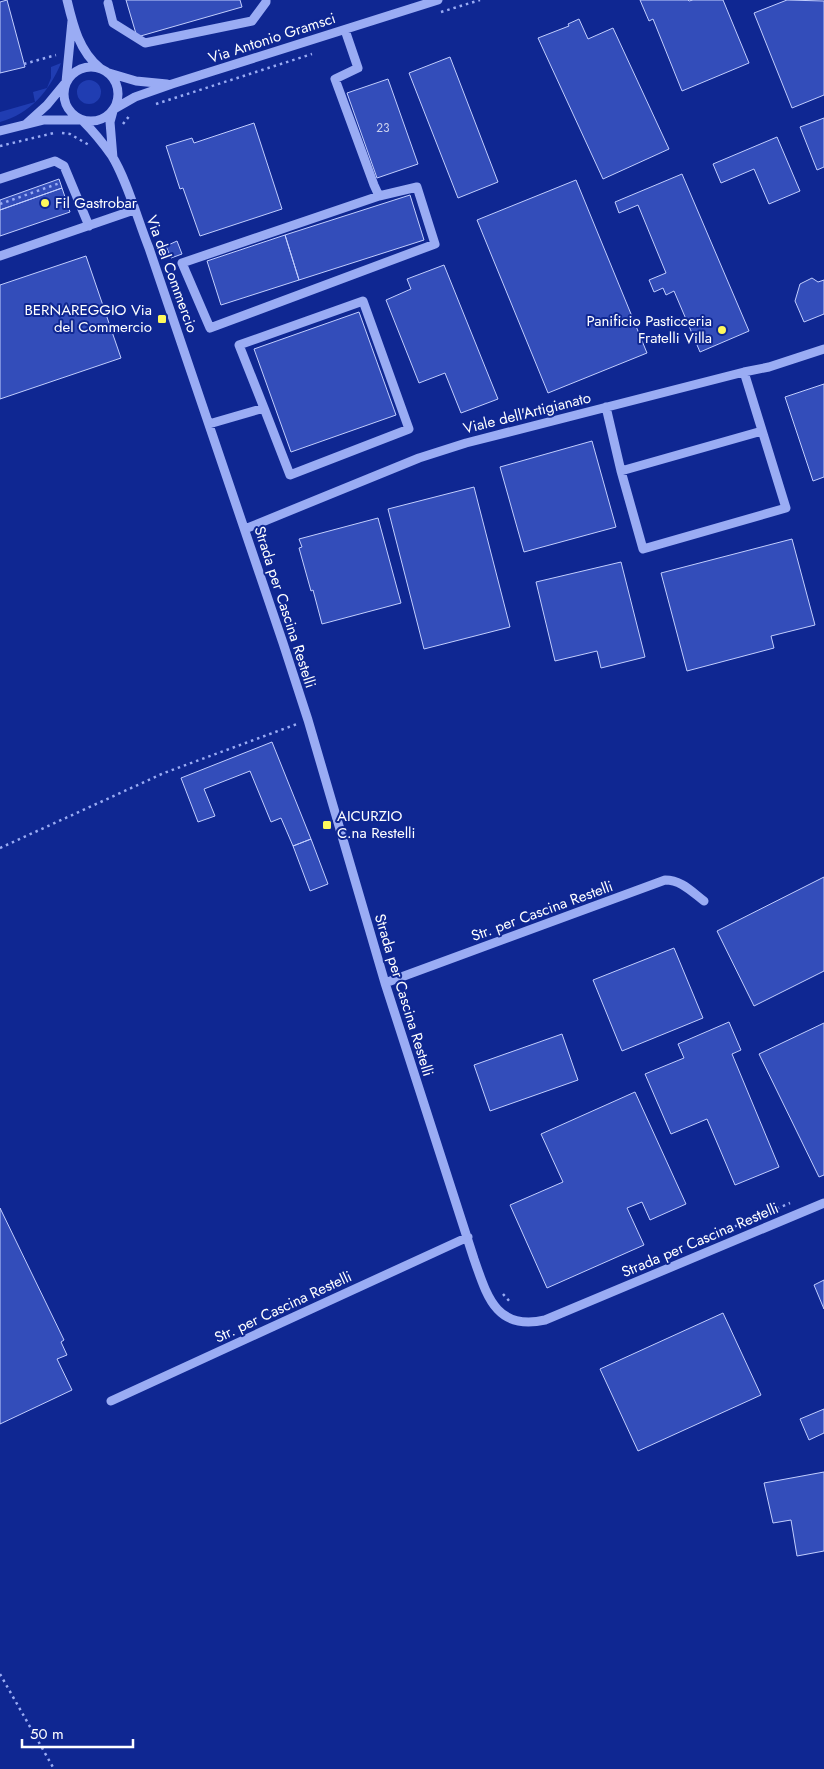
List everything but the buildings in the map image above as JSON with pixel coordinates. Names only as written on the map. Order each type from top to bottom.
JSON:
[{"type":"street","points":[[0,130],[56,119],[100,120],[114,109],[118,101],[118,89],[115,80],[89,57],[83,49],[72,21],[68,0]]},
{"type":"street","points":[[108,3],[114,22],[145,43],[252,21],[266,0]]},
{"type":"street","name":"Via Antonio Gramsci","points":[[114,109],[135,97],[172,84],[438,0]]},
{"type":"street","points":[[72,21],[64,95],[66,105],[73,115],[82,120]]},
{"type":"street","points":[[345,30],[358,68],[335,79],[379,196]]},
{"type":"street","points":[[26,124],[47,105],[72,74],[89,66],[105,70]]},
{"type":"street","name":"Via Antonio Gramsci","points":[[105,70],[136,81],[172,84]]},
{"type":"street","name":"Via del Commercio","points":[[113,158],[110,122],[114,109]]},
{"type":"street","name":"Via del Commercio","points":[[82,120],[94,132],[113,158],[134,210],[183,348]]},
{"type":"street","points":[[0,179],[55,161],[64,166],[89,226]]},
{"type":"street","points":[[417,187],[435,244],[210,328],[182,262],[379,196],[417,187]]},
{"type":"street","name":"Via del Commercio","points":[[0,256],[134,210]]},
{"type":"street","points":[[363,301],[410,429],[290,474],[264,408],[239,345],[363,301]]},
{"type":"street","name":"Strada per Cascina Restelli","points":[[183,348],[308,720],[385,982],[486,1292],[492,1304],[509,1318],[529,1323],[554,1317],[712,1248],[824,1203]]},
{"type":"street","name":"Viale dell'Artigianato","points":[[245,529],[419,458],[466,443],[769,367],[824,350]]},
{"type":"street","points":[[606,407],[621,471],[643,549],[786,508],[744,372]]},
{"type":"street","points":[[210,424],[264,408]]},
{"type":"street","points":[[621,471],[762,431]]},
{"type":"street","name":"Str. per Cascina Restelli","points":[[385,982],[665,880],[674,880],[685,885],[704,901]]},
{"type":"street","name":"Str. per Cascina Restelli","points":[[110,1401],[468,1237]]},
{"type":"path","points":[[434,15],[480,0]]},
{"type":"path","points":[[156,104],[312,54]]},
{"type":"path","points":[[121,126],[133,112]]},
{"type":"path","points":[[0,146],[55,133],[70,134],[87,145],[94,142]]},
{"type":"path","points":[[0,204],[60,183]]},
{"type":"path","points":[[0,848],[164,773],[308,720]]},
{"type":"path","points":[[710,1237],[797,1200]]},
{"type":"path","points":[[498,1288],[513,1307]]},
{"type":"path","points":[[0,1674],[54,1769]]},
{"type":"shaded area","points":[[61,63],[47,88],[51,78],[51,67]]},
{"type":"shaded area","points":[[89,80],[98,83],[101,92],[98,101],[89,104],[80,101],[77,92],[80,83]]},
{"type":"shaded area","points":[[47,88],[38,100],[30,107],[0,122],[0,112],[35,102],[33,92]]},
{"type":"place","name":"Fil Gastrobar","points":[[45,203]]},
{"type":"place","name":"BERNAREGGIO Via del Commercio","points":[[162,319]]},
{"type":"place","name":"Panificio Pasticceria Fratelli Villa","points":[[722,330]]},
{"type":"place","name":"AICURZIO C.na Restelli","points":[[327,825]]}]
